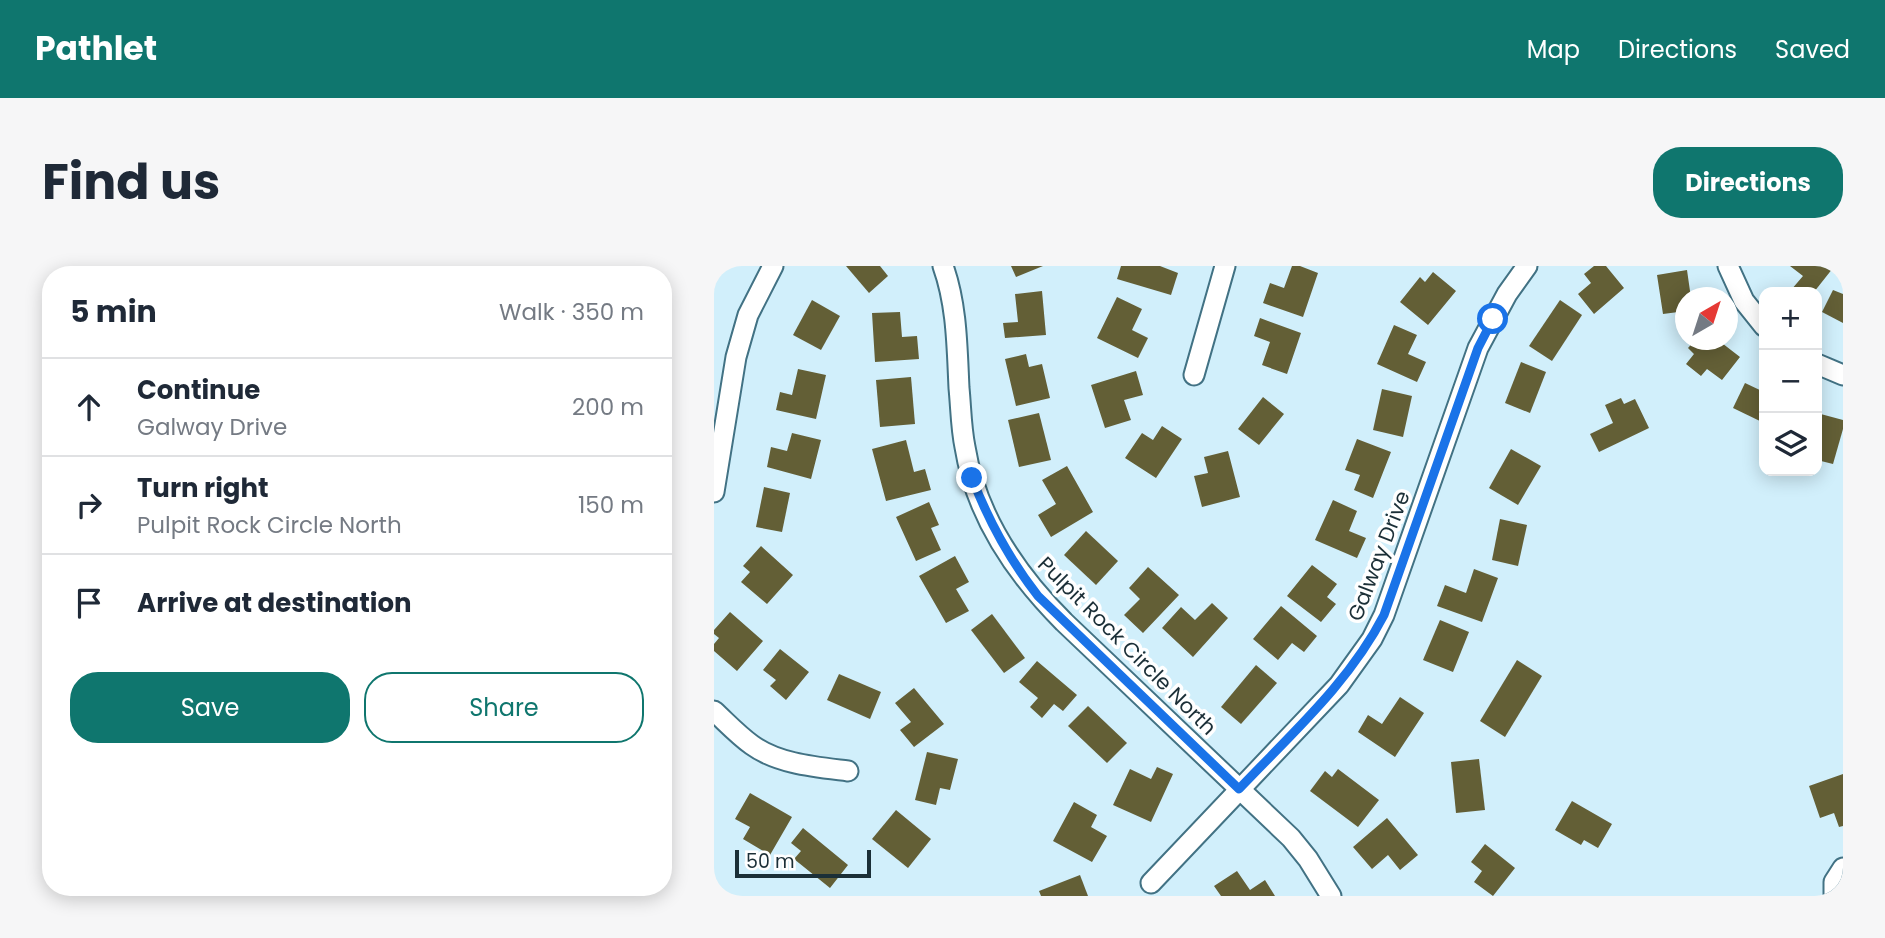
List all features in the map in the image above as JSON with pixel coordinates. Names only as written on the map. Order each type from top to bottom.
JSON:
[{"type":"street","points":[[714,492],[717,453],[736,357],[748,315],[773,266]]},
{"type":"street","name":"Pulpit Rock Circle North","points":[[943,266],[954,311],[965,448],[976,488],[998,539],[1017,570],[1038,596],[1291,838],[1331,896]]},
{"type":"street","points":[[1194,375],[1225,266]]},
{"type":"street","name":"Galway Drive","points":[[1152,883],[1339,685],[1372,639],[1384,615],[1478,348],[1507,294],[1527,266]]},
{"type":"street","points":[[1728,266],[1744,301],[1759,320]]},
{"type":"street","points":[[1822,366],[1843,375]]},
{"type":"street","points":[[714,711],[752,746],[772,755],[809,766],[848,771]]},
{"type":"street","points":[[1833,896],[1834,882],[1843,868]]},
{"type":"building","points":[[846,266],[880,266],[888,276],[869,293]]},
{"type":"building","points":[[1011,266],[1043,266],[1016,277]]},
{"type":"building","points":[[1121,266],[1160,266],[1178,273],[1171,295],[1117,279]]},
{"type":"building","points":[[1292,266],[1318,273],[1303,317],[1263,303],[1270,283],[1284,288]]},
{"type":"building","points":[[1594,266],[1606,266],[1624,288],[1594,314],[1578,294],[1591,283],[1584,274]]},
{"type":"building","points":[[1790,266],[1833,268],[1818,287],[1794,287],[1803,276]]},
{"type":"building","points":[[1687,270],[1689,287],[1675,287],[1675,312],[1663,314],[1657,275]]},
{"type":"building","points":[[1433,272],[1456,291],[1428,325],[1400,302],[1420,277],[1425,282]]},
{"type":"building","points":[[1833,290],[1843,294],[1843,323],[1822,312]]},
{"type":"building","points":[[1042,291],[1046,335],[1005,338],[1003,323],[1018,322],[1015,294]]},
{"type":"building","points":[[1117,297],[1142,309],[1132,330],[1148,338],[1138,358],[1097,338]]},
{"type":"building","points":[[812,300],[840,316],[821,350],[793,335]]},
{"type":"building","points":[[1560,300],[1582,315],[1552,361],[1529,346]]},
{"type":"building","points":[[900,312],[902,337],[917,336],[919,359],[875,362],[872,313]]},
{"type":"building","points":[[1260,318],[1301,333],[1287,374],[1262,365],[1270,342],[1254,336]]},
{"type":"building","points":[[1394,325],[1417,335],[1408,354],[1426,362],[1417,382],[1377,364]]},
{"type":"building","points":[[1690,350],[1731,350],[1740,357],[1722,380],[1707,369],[1701,376],[1686,364],[1694,354]]},
{"type":"building","points":[[1026,354],[1029,367],[1042,364],[1050,398],[1016,406],[1005,359]]},
{"type":"building","points":[[1521,362],[1546,372],[1530,413],[1505,403]]},
{"type":"building","points":[[798,369],[826,375],[816,419],[776,410],[780,392],[792,395]]},
{"type":"building","points":[[1136,371],[1143,395],[1124,400],[1131,420],[1105,428],[1091,385]]},
{"type":"building","points":[[911,377],[915,424],[880,427],[876,380]]},
{"type":"building","points":[[1745,383],[1759,390],[1759,421],[1733,408]]},
{"type":"building","points":[[1382,389],[1412,396],[1403,437],[1373,430]]},
{"type":"building","points":[[1263,397],[1284,414],[1259,445],[1238,429]]},
{"type":"building","points":[[1621,398],[1624,404],[1635,399],[1649,428],[1599,452],[1590,434],[1613,423],[1605,405]]},
{"type":"building","points":[[1039,413],[1051,460],[1019,467],[1008,420]]},
{"type":"building","points":[[1822,414],[1843,420],[1833,464],[1822,461]]},
{"type":"building","points":[[1162,426],[1182,439],[1156,478],[1125,458],[1142,433],[1153,440]]},
{"type":"building","points":[[792,433],[821,440],[811,479],[767,467],[771,447],[787,451]]},
{"type":"building","points":[[1357,439],[1391,452],[1373,498],[1354,490],[1360,475],[1345,470]]},
{"type":"building","points":[[906,440],[914,472],[925,469],[931,490],[886,501],[872,449]]},
{"type":"building","points":[[1511,449],[1541,466],[1518,505],[1489,488]]},
{"type":"building","points":[[1228,451],[1240,497],[1202,507],[1194,476],[1208,473],[1204,457]]},
{"type":"building","points":[[1067,466],[1093,512],[1051,537],[1038,515],[1056,504],[1042,480]]},
{"type":"building","points":[[764,487],[790,493],[782,532],[756,527]]},
{"type":"building","points":[[1333,500],[1357,511],[1349,531],[1366,538],[1357,558],[1315,540]]},
{"type":"building","points":[[929,502],[939,525],[931,528],[941,550],[916,561],[896,517]]},
{"type":"building","points":[[1500,519],[1527,525],[1518,566],[1492,560]]},
{"type":"building","points":[[1086,531],[1118,561],[1096,585],[1064,555]]},
{"type":"building","points":[[761,546],[793,575],[767,604],[741,582],[750,572],[743,566]]},
{"type":"building","points":[[955,556],[969,582],[956,589],[969,611],[946,623],[919,576]]},
{"type":"building","points":[[1312,565],[1337,584],[1327,597],[1336,604],[1321,622],[1287,596]]},
{"type":"building","points":[[1148,567],[1179,595],[1143,633],[1124,615],[1140,599],[1129,588]]},
{"type":"building","points":[[1474,569],[1498,578],[1482,622],[1437,606],[1445,585],[1466,593]]},
{"type":"building","points":[[1212,603],[1228,618],[1193,657],[1162,628],[1181,607],[1195,620]]},
{"type":"building","points":[[1281,606],[1317,636],[1304,652],[1292,643],[1278,660],[1253,639]]},
{"type":"building","points":[[730,612],[763,641],[737,671],[714,651],[714,644],[719,638],[714,634],[714,630]]},
{"type":"building","points":[[992,614],[1025,658],[1004,673],[971,630]]},
{"type":"building","points":[[1440,620],[1469,632],[1453,672],[1423,660]]},
{"type":"building","points":[[780,649],[809,672],[786,700],[770,686],[776,680],[763,670]]},
{"type":"building","points":[[1517,660],[1542,676],[1505,737],[1480,721]]},
{"type":"building","points":[[1037,661],[1077,695],[1063,711],[1054,704],[1042,718],[1030,707],[1038,698],[1019,682]]},
{"type":"building","points":[[1256,665],[1277,683],[1241,724],[1221,707]]},
{"type":"building","points":[[839,674],[881,692],[870,719],[827,700]]},
{"type":"building","points":[[914,688],[944,724],[914,747],[900,730],[911,722],[895,703]]},
{"type":"building","points":[[1400,697],[1424,713],[1395,757],[1358,732],[1368,715],[1382,724]]},
{"type":"building","points":[[1088,706],[1127,743],[1107,763],[1068,726]]},
{"type":"building","points":[[927,752],[958,759],[950,790],[940,788],[936,805],[915,800]]},
{"type":"building","points":[[1479,759],[1485,810],[1456,813],[1451,762]]},
{"type":"building","points":[[1157,767],[1173,774],[1151,822],[1113,805],[1130,769],[1151,779]]},
{"type":"building","points":[[1338,769],[1379,800],[1358,827],[1310,791],[1325,771],[1332,777]]},
{"type":"building","points":[[1843,774],[1843,826],[1839,827],[1834,813],[1820,818],[1809,786]]},
{"type":"building","points":[[750,793],[792,817],[770,855],[743,839],[750,827],[735,819]]},
{"type":"building","points":[[1572,801],[1612,824],[1598,848],[1584,840],[1581,845],[1555,830]]},
{"type":"building","points":[[1074,802],[1097,815],[1091,827],[1107,836],[1092,862],[1053,841]]},
{"type":"building","points":[[896,810],[931,839],[908,868],[872,839]]},
{"type":"building","points":[[1387,818],[1418,855],[1400,870],[1388,855],[1372,869],[1353,847]]},
{"type":"building","points":[[803,828],[848,865],[830,888],[794,859],[801,851],[791,843]]},
{"type":"building","points":[[1485,844],[1515,868],[1493,896],[1474,882],[1482,871],[1471,862]]},
{"type":"building","points":[[1237,871],[1250,890],[1265,880],[1275,896],[1221,896],[1214,886]]},
{"type":"building","points":[[1080,875],[1088,896],[1041,896],[1039,891]]},
{"type":"route","points":[[972,478],[998,539],[1017,570],[1038,596],[1239,789],[1339,685],[1372,639],[1384,615],[1478,348],[1493,319]]}]
